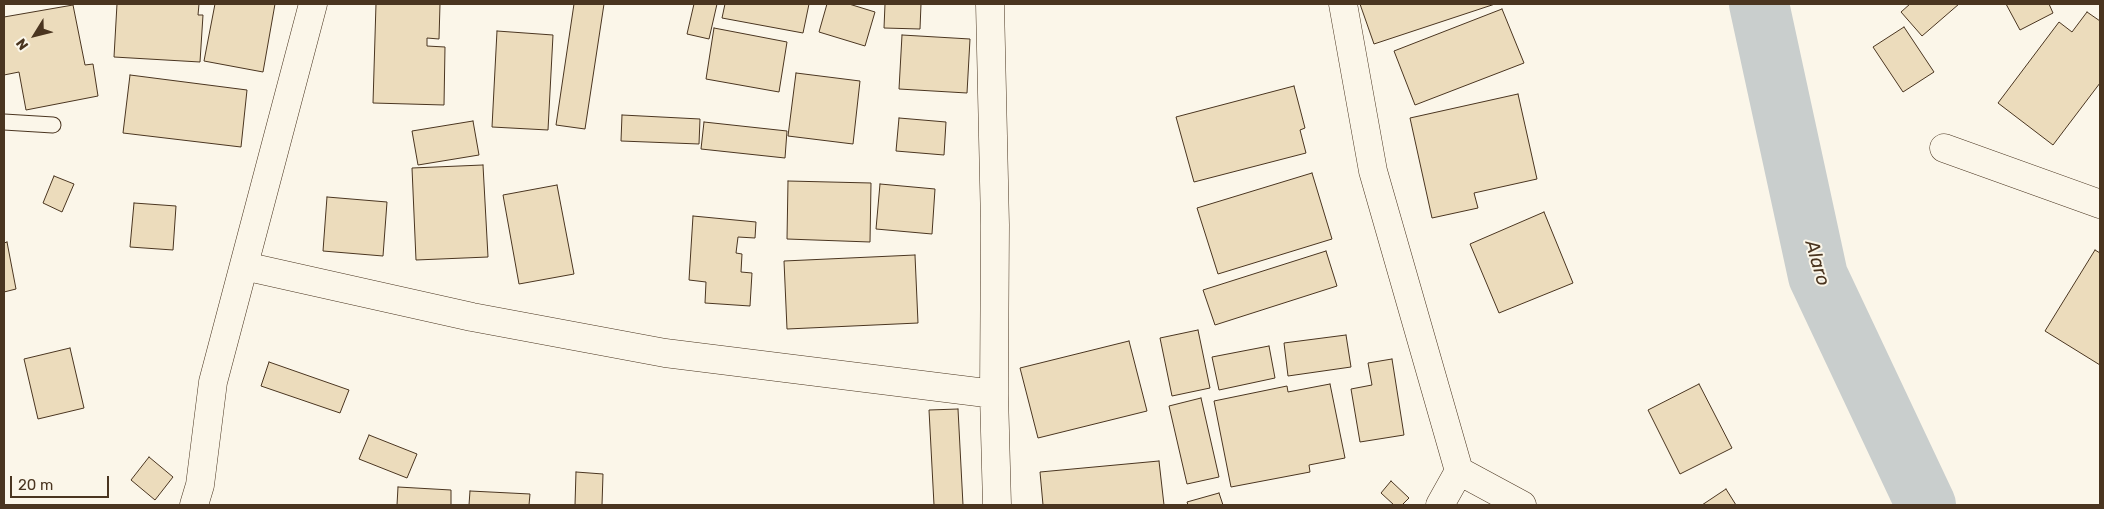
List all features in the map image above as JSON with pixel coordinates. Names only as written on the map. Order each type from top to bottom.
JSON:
[{"type":"street","points":[[194,505],[200,484],[213,382],[313,4]]},
{"type":"street","points":[[990,4],[996,224],[994,394],[997,505]]},
{"type":"street","points":[[1343,4],[1373,171],[1459,471],[1440,505]]},
{"type":"street","points":[[1944,148],[2100,204]]},
{"type":"street","points":[[244,266],[413,302],[472,317],[665,353],[994,394]]},
{"type":"street","points":[[1459,471],[1522,505]]},
{"type":"lane","points":[[4,122],[53,125]]},
{"type":"building","points":[[117,4],[199,4],[198,15],[203,15],[200,62],[114,57]]},
{"type":"building","points":[[215,4],[275,4],[263,72],[204,61]]},
{"type":"building","points":[[376,4],[440,4],[439,39],[427,38],[427,46],[445,47],[444,105],[373,103]]},
{"type":"building","points":[[574,4],[604,4],[585,129],[556,125]]},
{"type":"building","points":[[694,4],[717,4],[709,39],[687,34]]},
{"type":"building","points":[[725,4],[809,4],[803,33],[722,18]]},
{"type":"building","points":[[827,4],[849,4],[875,12],[865,46],[819,32]]},
{"type":"building","points":[[885,4],[921,4],[920,29],[884,28]]},
{"type":"building","points":[[1360,4],[1495,4],[1374,44]]},
{"type":"building","points":[[1910,4],[1959,4],[1922,36],[1901,12]]},
{"type":"building","points":[[2006,4],[2049,4],[2053,13],[2020,30]]},
{"type":"building","points":[[73,5],[85,65],[93,64],[98,96],[26,110],[19,72],[4,75],[4,17]]},
{"type":"building","points":[[1502,9],[1524,63],[1415,105],[1394,51]]},
{"type":"building","points":[[2087,12],[2100,21],[2100,83],[2053,145],[1998,103],[2059,22],[2072,32]]},
{"type":"building","points":[[1904,27],[1934,72],[1903,92],[1873,47]]},
{"type":"building","points":[[714,28],[787,42],[779,92],[706,79]]},
{"type":"building","points":[[497,31],[553,35],[548,130],[492,127]]},
{"type":"building","points":[[902,35],[970,39],[967,93],[899,89]]},
{"type":"building","points":[[796,73],[860,81],[853,144],[788,136]]},
{"type":"building","points":[[130,75],[247,90],[241,147],[123,133]]},
{"type":"building","points":[[1294,86],[1305,128],[1300,130],[1306,153],[1194,182],[1176,117]]},
{"type":"building","points":[[1518,94],[1537,179],[1474,193],[1478,208],[1432,218],[1410,118]]},
{"type":"building","points":[[622,115],[700,119],[699,144],[621,141]]},
{"type":"building","points":[[899,118],[946,122],[944,155],[896,151]]},
{"type":"building","points":[[473,121],[479,155],[418,165],[412,131]]},
{"type":"building","points":[[704,122],[787,131],[785,158],[701,149]]},
{"type":"building","points":[[483,165],[488,257],[416,260],[412,168]]},
{"type":"building","points":[[1312,173],[1332,239],[1218,274],[1197,208]]},
{"type":"building","points":[[54,176],[74,184],[62,212],[43,203]]},
{"type":"building","points":[[788,181],[871,183],[870,242],[787,239]]},
{"type":"building","points":[[880,184],[935,189],[932,234],[876,229]]},
{"type":"building","points":[[557,185],[574,274],[519,284],[503,195]]},
{"type":"building","points":[[327,197],[387,202],[383,256],[323,251]]},
{"type":"building","points":[[134,203],[176,206],[173,250],[130,247]]},
{"type":"building","points":[[1544,212],[1573,283],[1499,313],[1470,244]]},
{"type":"building","points":[[693,216],[756,222],[755,238],[738,237],[736,253],[742,254],[741,272],[752,273],[750,306],[705,303],[706,282],[689,280]]},
{"type":"building","points":[[7,242],[16,289],[4,292],[4,243]]},
{"type":"building","points":[[2095,250],[2100,253],[2100,365],[2045,331]]},
{"type":"building","points":[[1326,251],[1337,286],[1215,325],[1203,290]]},
{"type":"building","points":[[915,255],[918,323],[787,329],[784,261]]},
{"type":"building","points":[[1198,330],[1210,388],[1172,396],[1160,338]]},
{"type":"building","points":[[1346,335],[1351,367],[1288,376],[1284,343]]},
{"type":"building","points":[[1129,341],[1147,411],[1038,438],[1020,368]]},
{"type":"building","points":[[1269,346],[1275,378],[1219,390],[1212,357]]},
{"type":"building","points":[[70,348],[84,408],[38,419],[24,359]]},
{"type":"building","points":[[1392,359],[1404,435],[1360,442],[1351,389],[1372,385],[1368,363]]},
{"type":"building","points":[[269,362],[349,390],[340,413],[261,386]]},
{"type":"building","points":[[1330,384],[1345,458],[1309,465],[1310,472],[1231,487],[1214,401],[1287,386],[1288,392]]},
{"type":"building","points":[[1699,384],[1732,448],[1680,474],[1648,410]]},
{"type":"building","points":[[1201,398],[1219,477],[1187,484],[1169,406]]},
{"type":"building","points":[[958,409],[963,505],[934,505],[929,410]]},
{"type":"building","points":[[369,435],[417,454],[407,478],[359,459]]},
{"type":"building","points":[[149,457],[173,477],[155,500],[131,480]]},
{"type":"building","points":[[1159,461],[1164,505],[1043,505],[1040,472]]},
{"type":"building","points":[[576,472],[603,474],[602,505],[575,505]]},
{"type":"building","points":[[1391,481],[1409,498],[1402,505],[1394,505],[1381,493]]},
{"type":"building","points":[[398,487],[451,490],[451,505],[397,505]]},
{"type":"building","points":[[1726,489],[1736,505],[1702,505]]},
{"type":"building","points":[[470,491],[530,494],[529,505],[469,505]]},
{"type":"building","points":[[1219,493],[1223,505],[1188,505],[1187,502]]},
{"type":"waterway","name":"Alaro","points":[[1759,4],[1818,276],[1926,505]]}]
